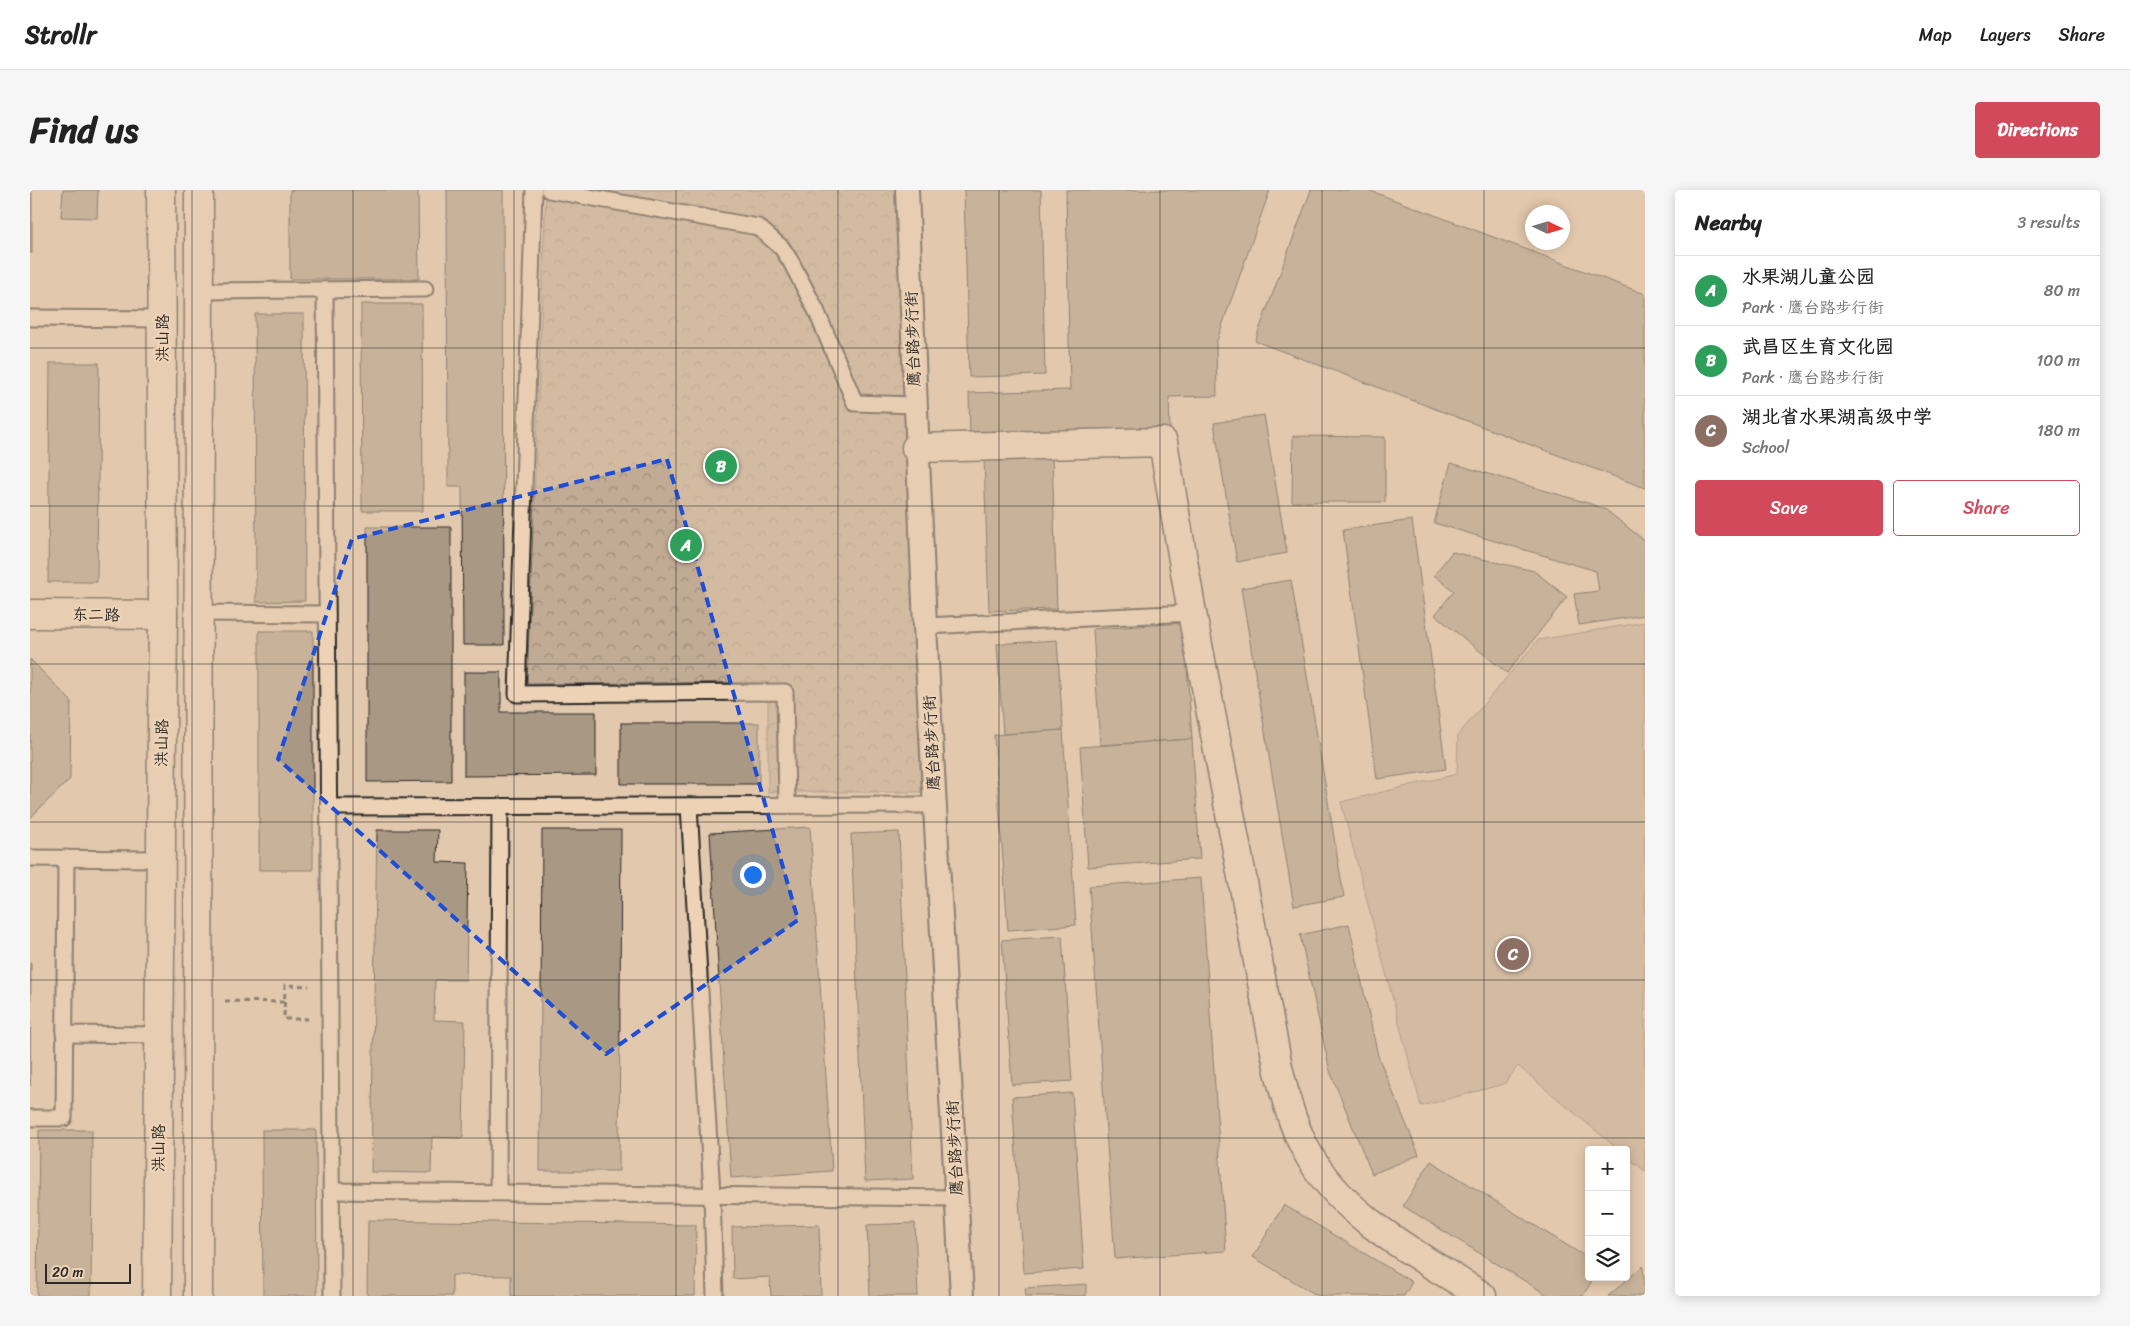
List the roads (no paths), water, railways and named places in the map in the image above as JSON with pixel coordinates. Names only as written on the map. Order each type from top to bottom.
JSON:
[{"type":"main road","name":"洪山路","points":[[157,1296],[163,615],[161,190]]},
{"type":"main road","points":[[198,1296],[199,190]]},
{"type":"main road","points":[[916,448],[1162,442],[1192,613],[1278,1067],[1291,1116],[1306,1150],[1339,1195],[1381,1230],[1482,1296]]},
{"type":"main road","name":"东二路","points":[[30,614],[163,615]]},
{"type":"street","name":"鹰台路步行街","points":[[907,190],[916,448],[962,1296]]},
{"type":"lane","points":[[534,190],[517,694],[785,692],[788,805]]},
{"type":"lane","points":[[549,190],[758,227],[782,248],[791,262],[816,310],[855,403],[914,404]]},
{"type":"lane","points":[[199,291],[425,289]]},
{"type":"lane","points":[[325,290],[332,1296]]},
{"type":"lane","points":[[30,318],[162,319]]},
{"type":"lane","points":[[199,613],[327,614]]},
{"type":"lane","points":[[925,626],[1192,613]]},
{"type":"lane","points":[[328,807],[935,805]]},
{"type":"lane","points":[[498,1192],[500,806]]},
{"type":"lane","points":[[689,806],[712,1194],[714,1296]]},
{"type":"lane","points":[[30,858],[160,859]]},
{"type":"lane","points":[[30,1118],[64,1118],[66,858]]},
{"type":"lane","points":[[64,1034],[159,1036]]},
{"type":"lane","points":[[331,1191],[956,1198]]},
{"type":"place","name":"武昌区生育文化园","points":[[721,466]]},
{"type":"place","name":"水果湖儿童公园","points":[[686,545]]},
{"type":"place","name":"湖北省水果湖高级中学","points":[[1513,954]]}]
